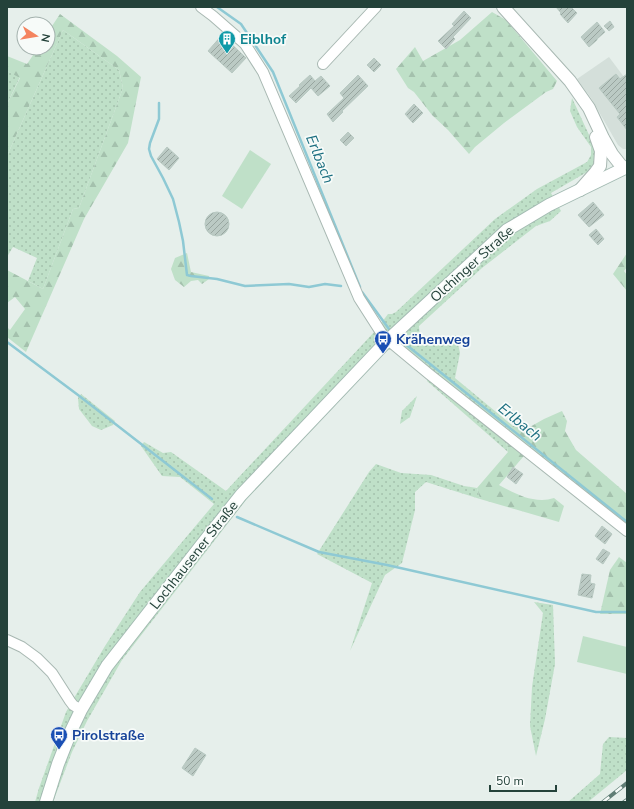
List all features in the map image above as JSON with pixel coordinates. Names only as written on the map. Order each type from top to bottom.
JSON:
[{"type":"main road","points":[[504,7],[570,81],[589,108],[612,154],[626,169]]},
{"type":"main road","points":[[580,95],[601,151],[600,166],[580,190]]},
{"type":"main road","name":"Olchinger Straße","points":[[388,340],[507,230],[549,205],[626,169]]},
{"type":"main road","name":"Lochhausener Straße","points":[[46,802],[58,764],[71,731],[81,710],[107,666],[241,495],[388,340]]},
{"type":"street","points":[[201,7],[245,44],[263,72],[359,298],[382,334],[428,374],[627,531]]},
{"type":"street","points":[[323,64],[376,7]]},
{"type":"street","points":[[7,640],[22,647],[37,658],[52,673],[73,705],[81,710]]},
{"type":"shaded area","points":[[609,57],[627,81],[627,149],[623,149],[618,145],[591,98],[577,79]]},
{"type":"green space","points":[[492,12],[506,20],[557,81],[553,89],[546,92],[504,123],[475,147],[469,154],[448,130],[432,115],[414,92],[408,88],[396,69],[415,47],[423,61],[460,40]]},
{"type":"green space","points":[[60,14],[117,56],[141,77],[128,143],[84,219],[26,352],[7,337],[7,327],[10,330],[25,309],[15,297],[7,303],[7,270],[43,289],[73,209],[79,208],[123,88],[119,70],[63,30],[56,46],[56,20]]},
{"type":"green space","points":[[63,30],[119,70],[123,88],[79,208],[73,209],[43,289],[28,281],[37,258],[13,247],[7,257],[7,156],[51,56],[56,56],[56,46]]},
{"type":"green space","points":[[7,56],[27,64],[32,56],[51,56],[7,156],[7,104],[20,78],[7,71]]},
{"type":"green space","points":[[7,71],[20,77],[7,104]]},
{"type":"green space","points":[[572,98],[596,150],[594,168],[551,193],[561,211],[550,221],[536,226],[482,268],[419,326],[420,338],[424,346],[456,335],[460,353],[455,378],[513,426],[507,433],[391,349],[386,351],[246,500],[122,660],[87,721],[72,752],[53,802],[35,802],[66,712],[105,646],[140,592],[214,504],[180,477],[162,476],[141,446],[144,442],[163,453],[171,452],[226,491],[376,330],[388,314],[396,312],[495,219],[537,189],[587,162],[591,155],[591,147],[577,127],[570,111]]},
{"type":"green space","points":[[250,150],[271,164],[242,209],[222,196]]},
{"type":"green space","points":[[187,253],[191,272],[209,276],[209,279],[202,284],[198,280],[191,281],[184,287],[175,280],[171,269],[175,258]]},
{"type":"green space","points":[[627,253],[627,267],[624,271],[627,275],[627,291],[613,274]]},
{"type":"green space","points":[[429,374],[505,435],[508,452],[427,381]]},
{"type":"green space","points":[[81,394],[115,421],[113,425],[101,430],[92,426],[79,409],[78,398]]},
{"type":"green space","points":[[417,396],[410,417],[400,424],[402,411]]},
{"type":"green space","points":[[562,411],[567,421],[565,431],[576,450],[627,494],[627,528],[529,450],[499,485],[530,499],[546,500],[554,498],[564,506],[559,522],[480,499],[477,488],[508,452],[505,435],[513,426],[528,428]]},
{"type":"green space","points":[[376,464],[401,473],[431,475],[464,486],[477,488],[480,499],[426,482],[415,492],[415,510],[402,563],[385,575],[350,651],[372,583],[317,554],[369,472]]},
{"type":"green space","points":[[619,557],[627,563],[627,614],[600,614],[610,570]]},
{"type":"green space","points":[[534,602],[553,605],[555,664],[545,719],[536,756],[530,726],[532,687],[543,613]]},
{"type":"green space","points":[[583,636],[627,647],[627,674],[577,662]]},
{"type":"green space","points":[[609,737],[627,738],[627,770],[588,802],[568,802],[600,774],[603,744]]},
{"type":"building","points":[[556,7],[571,7],[577,13],[568,23]]},
{"type":"building","points":[[464,11],[471,18],[453,37],[455,39],[446,49],[438,41],[454,26],[452,24]]},
{"type":"building","points":[[610,21],[614,27],[609,31],[604,26]]},
{"type":"building","points":[[597,22],[605,32],[589,47],[581,37]]},
{"type":"building","name":"Eiblhof","points":[[222,35],[246,58],[232,73],[208,51]]},
{"type":"building","points":[[374,58],[381,65],[374,72],[367,65]]},
{"type":"building","points":[[616,74],[620,79],[627,74],[627,130],[617,117],[620,114],[599,88]]},
{"type":"building","points":[[310,75],[315,81],[321,76],[330,86],[318,96],[311,88],[296,103],[289,96]]},
{"type":"building","points":[[358,75],[368,86],[342,111],[343,112],[333,122],[327,114],[344,98],[340,93]]},
{"type":"building","points":[[414,104],[423,113],[413,123],[405,114]]},
{"type":"building","points":[[348,132],[354,138],[346,146],[340,140]]},
{"type":"building","points":[[167,147],[179,158],[169,170],[157,159]]},
{"type":"building","points":[[593,202],[604,215],[589,227],[578,215]]},
{"type":"building","points":[[217,212],[225,216],[229,224],[225,232],[217,236],[209,232],[205,224],[209,216]]},
{"type":"building","points":[[596,229],[604,239],[598,245],[589,235]]},
{"type":"building","points":[[513,467],[523,474],[516,484],[507,477]]},
{"type":"building","points":[[602,526],[612,534],[605,544],[595,536]]},
{"type":"building","points":[[603,549],[610,553],[603,564],[596,559]]},
{"type":"building","points":[[582,574],[591,575],[590,583],[595,584],[592,598],[578,595]]},
{"type":"building","points":[[195,748],[206,755],[193,776],[182,768]]},
{"type":"waterway","name":"Erlbach","points":[[217,7],[241,24],[273,72],[360,287]]},
{"type":"waterway","points":[[159,103],[159,119],[149,149],[151,156],[173,199],[183,241],[187,275],[217,279],[245,286],[289,284],[309,287],[325,284],[341,286]]},
{"type":"waterway","name":"Erlbach","points":[[362,292],[389,329]]},
{"type":"waterway","name":"Erlbach","points":[[399,339],[627,522]]},
{"type":"waterway","points":[[7,342],[212,499]]},
{"type":"waterway","points":[[237,517],[319,552],[387,565],[596,612],[627,612]]},
{"type":"railway","points":[[603,802],[627,783]]},
{"type":"place","name":"Eiblhof","points":[[227,54]]},
{"type":"place","name":"Krähenweg","points":[[383,354]]},
{"type":"place","name":"Pirolstraße","points":[[59,750]]}]
